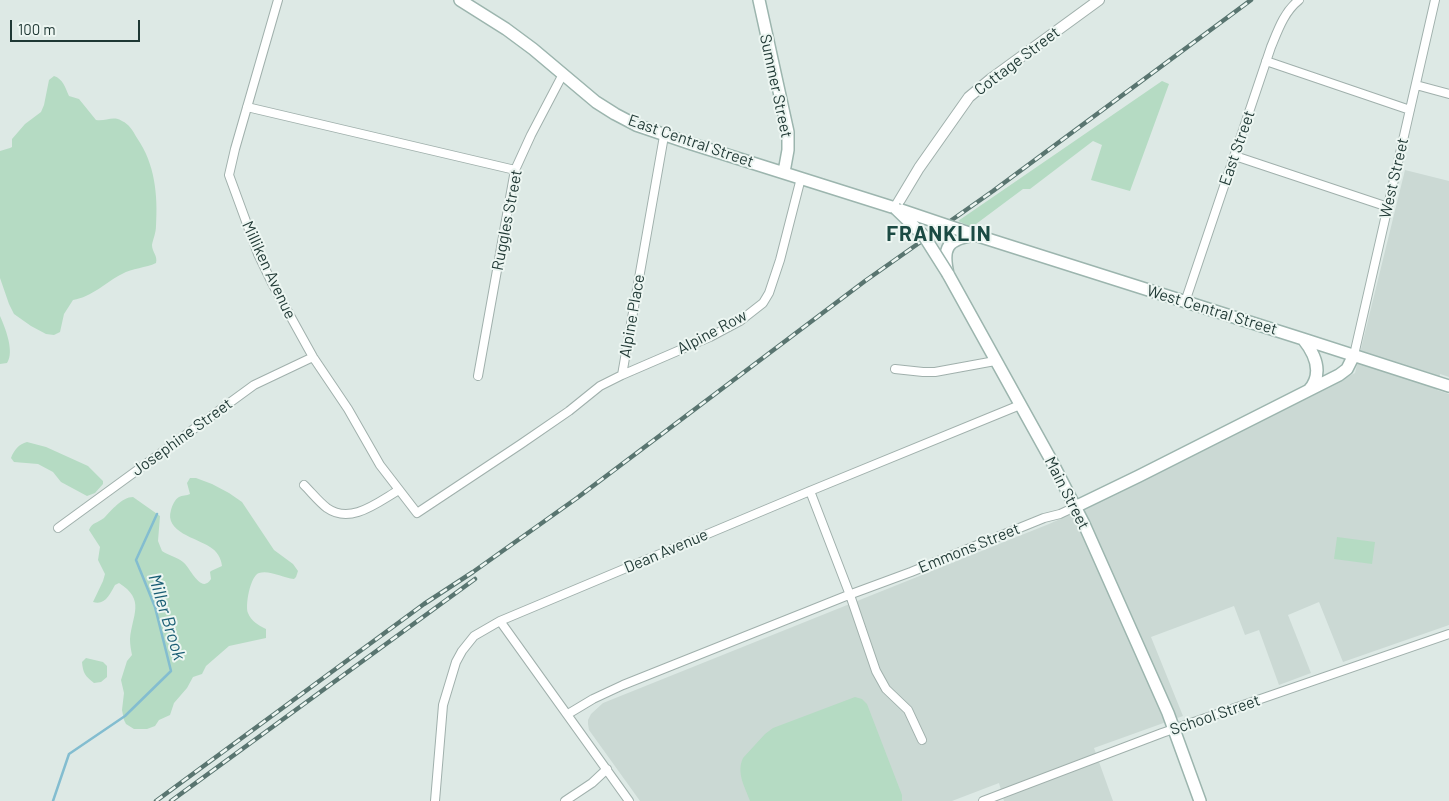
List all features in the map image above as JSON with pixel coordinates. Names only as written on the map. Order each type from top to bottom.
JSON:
[{"type":"main road","name":"East Central Street","points":[[460,0],[506,29],[596,102],[636,125],[664,136],[895,208]]},
{"type":"main road","name":"Summer Street","points":[[759,0],[788,132],[788,150],[784,172]]},
{"type":"main road","name":"West Central Street","points":[[895,208],[1449,386]]},
{"type":"main road","name":"Main Street","points":[[895,208],[924,236],[948,274],[1075,507],[1156,684],[1175,729],[1200,801]]},
{"type":"main road","points":[[948,274],[945,258],[948,248],[958,239],[975,235]]},
{"type":"main road","points":[[1304,338],[1318,368],[1315,383],[1309,390]]},
{"type":"main road","name":"Emmons Street","points":[[1075,507],[1344,372],[1354,355]]},
{"type":"street","name":"Milliken Avenue","points":[[278,0],[229,175],[258,254],[312,356],[348,409],[380,465],[417,513]]},
{"type":"street","name":"Cottage Street","points":[[895,208],[919,168],[969,97],[1099,0]]},
{"type":"street","name":"East Street","points":[[1185,302],[1266,61],[1282,22],[1299,0]]},
{"type":"street","name":"West Street","points":[[1354,355],[1435,0]]},
{"type":"street","points":[[1266,61],[1410,110]]},
{"type":"street","name":"Ruggles Street","points":[[478,376],[515,170],[563,74]]},
{"type":"street","points":[[1416,85],[1449,94]]},
{"type":"street","points":[[247,107],[515,170]]},
{"type":"street","name":"Alpine Place","points":[[417,513],[569,411],[600,386],[622,375],[664,136]]},
{"type":"street","points":[[1234,156],[1388,207]]},
{"type":"street","name":"Alpine Row","points":[[622,375],[710,338],[740,321],[762,303],[769,293],[780,260],[802,178]]},
{"type":"street","name":"Josephine Street","points":[[58,528],[254,385],[312,356]]},
{"type":"street","points":[[895,370],[936,372],[995,361]]},
{"type":"street","name":"Dean Avenue","points":[[435,801],[443,705],[456,662],[474,636],[500,621],[1020,405]]},
{"type":"street","points":[[304,485],[328,508],[343,515],[361,512],[399,490]]},
{"type":"street","points":[[810,491],[850,595],[876,671],[886,689],[908,710],[922,740]]},
{"type":"street","name":"Emmons Street","points":[[568,714],[593,698],[623,685],[1075,507]]},
{"type":"street","points":[[500,621],[629,801]]},
{"type":"street","name":"School Street","points":[[982,801],[1175,729],[1449,634]]},
{"type":"street","points":[[565,801],[607,769]]},
{"type":"shaded area","points":[[1405,170],[1449,181],[1449,377],[1440,374],[1437,390],[1449,394],[1449,625],[1343,662],[1319,602],[1288,615],[1311,673],[1279,685],[1259,630],[1245,635],[1234,606],[1151,637],[1183,716],[1094,748],[1113,801],[1004,801],[999,783],[952,801],[640,801],[589,730],[588,720],[591,714],[603,703],[1049,524],[1222,441],[1355,373]]},
{"type":"green space","points":[[54,76],[62,81],[69,96],[79,99],[96,120],[119,119],[124,122],[131,128],[143,148],[148,158],[156,191],[156,231],[152,245],[156,263],[126,272],[93,293],[73,300],[64,314],[60,332],[54,335],[46,334],[14,314],[0,278],[0,151],[12,147],[12,139],[25,124],[41,112],[49,80]]},
{"type":"green space","points":[[1162,81],[1169,84],[1130,191],[1091,180],[1102,145],[1093,141],[1030,189],[1023,189],[972,227],[958,221]]},
{"type":"green space","points":[[0,316],[10,346],[10,353],[7,363],[0,364]]},
{"type":"green space","points":[[27,442],[46,447],[88,466],[103,481],[103,484],[95,493],[87,496],[61,482],[53,472],[38,464],[14,462],[11,458],[14,452],[19,446]]},
{"type":"green space","points":[[190,478],[196,478],[212,484],[242,502],[274,550],[293,564],[298,571],[294,579],[263,572],[256,575],[249,592],[247,609],[253,621],[266,629],[266,638],[229,646],[206,666],[202,674],[193,677],[187,688],[174,703],[170,715],[159,720],[155,726],[147,729],[134,729],[126,724],[124,720],[122,710],[124,693],[121,680],[127,661],[132,655],[130,639],[135,615],[135,602],[127,589],[119,583],[115,585],[104,601],[93,602],[105,574],[98,560],[100,547],[89,530],[92,525],[104,518],[125,499],[133,497],[160,516],[158,541],[162,551],[183,562],[200,582],[203,584],[207,583],[211,579],[210,572],[222,566],[221,560],[210,547],[177,529],[172,524],[170,518],[171,508],[176,499],[190,494],[187,483]]},
{"type":"green space","points":[[1337,537],[1375,542],[1372,564],[1334,559]]},
{"type":"green space","points":[[86,658],[103,662],[107,666],[107,677],[101,682],[94,683],[88,678],[82,666],[82,662]]},
{"type":"green space","points":[[855,697],[862,699],[867,704],[902,795],[902,801],[750,801],[742,780],[741,764],[743,758],[765,734],[773,728]]},
{"type":"waterway","name":"Miller Brook","points":[[53,801],[69,754],[125,716],[171,671],[155,607],[136,560],[157,514]]},
{"type":"railway","points":[[156,801],[424,604],[473,572],[577,498],[865,281],[993,191],[1251,0]]},
{"type":"railway","points":[[171,801],[475,579]]},
{"type":"district","name":"FRANKLIN","points":[[939,234]]}]
